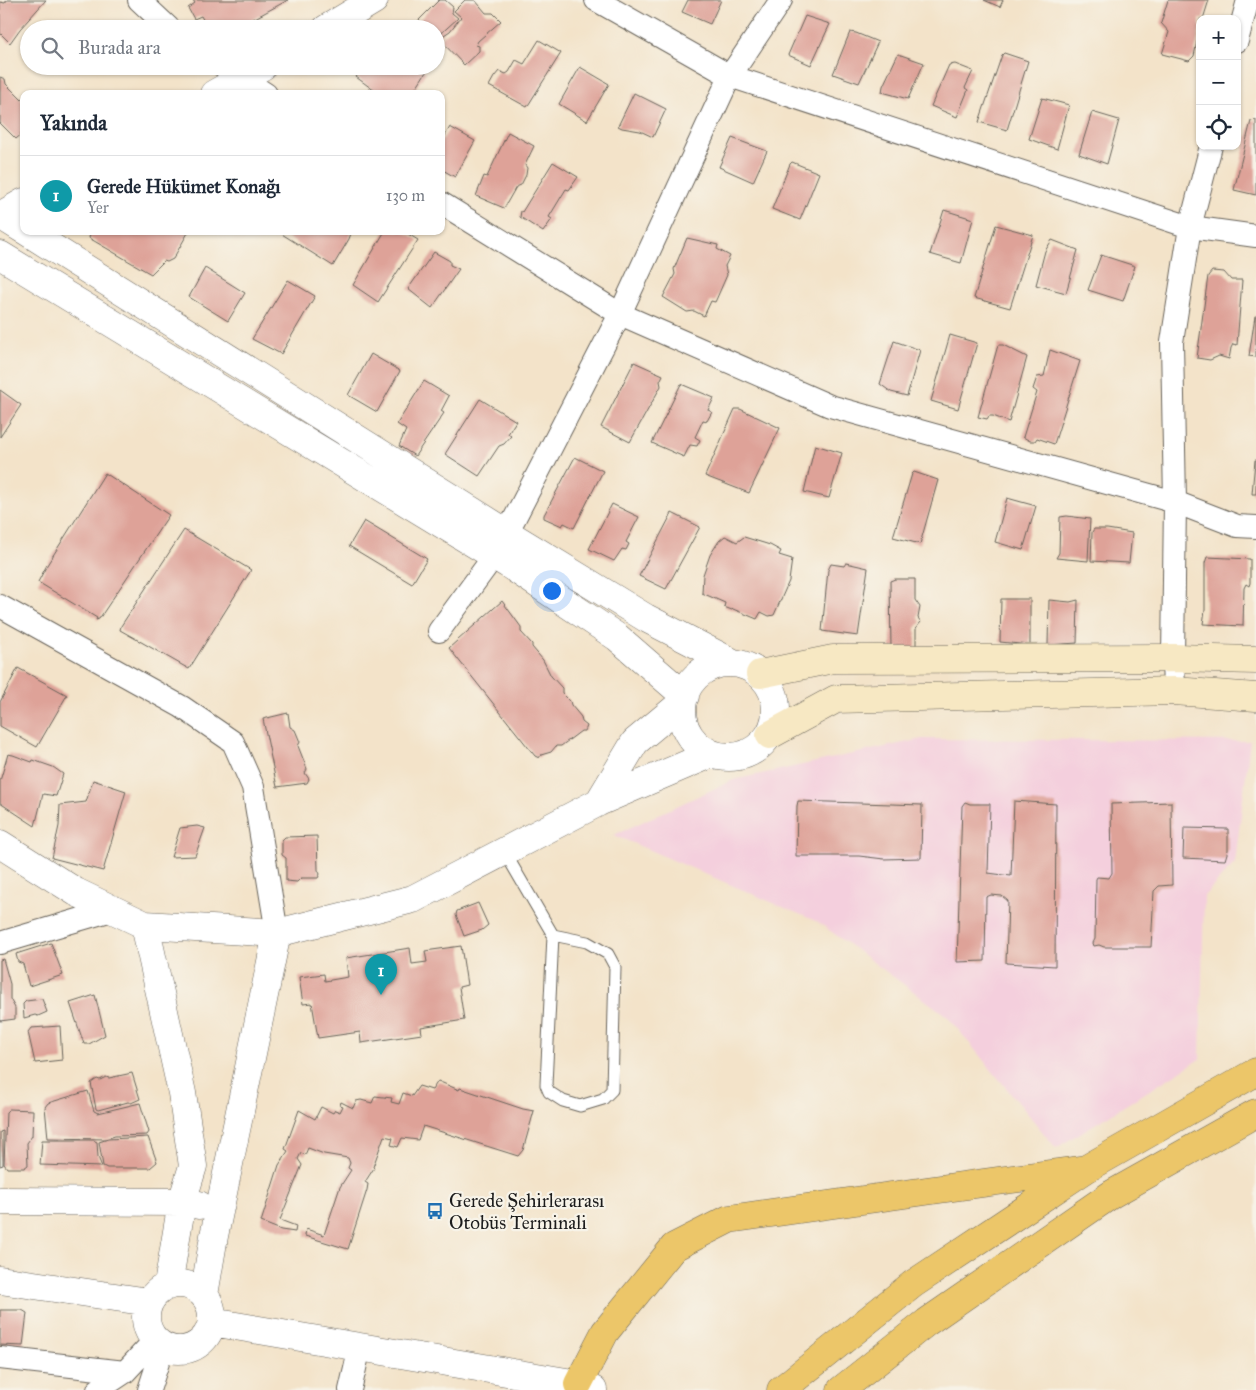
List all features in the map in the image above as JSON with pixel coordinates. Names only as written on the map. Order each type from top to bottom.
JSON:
[{"type":"highway","points":[[781,1390],[914,1284],[1086,1169],[1256,1072]]},
{"type":"highway","points":[[842,1390],[927,1322],[1112,1194],[1256,1113]]},
{"type":"highway","points":[[582,1388],[605,1332],[674,1247],[729,1220],[1086,1169]]},
{"type":"main road","points":[[760,674],[834,659],[1173,658],[1256,660]]},
{"type":"main road","points":[[770,735],[836,699],[1174,691],[1256,697]]},
{"type":"street","points":[[139,0],[160,20]]},
{"type":"street","points":[[341,20],[374,0]]},
{"type":"street","points":[[596,0],[730,76],[1190,227],[1256,236]]},
{"type":"street","points":[[439,631],[494,556],[507,533],[620,314],[730,76],[781,0]]},
{"type":"street","points":[[1241,26],[1248,0]]},
{"type":"street","points":[[219,90],[236,75]]},
{"type":"street","points":[[247,75],[262,90]]},
{"type":"street","points":[[1174,691],[1175,502],[1172,342],[1190,227],[1210,150]]},
{"type":"street","points":[[445,205],[620,314],[830,406],[1175,502],[1237,526],[1256,527]]},
{"type":"street","points":[[40,235],[507,533],[646,618],[733,663]]},
{"type":"street","points":[[0,255],[494,556],[617,637],[684,700]]},
{"type":"street","points":[[0,606],[182,707],[233,742],[253,787],[277,933],[220,1208],[204,1295]]},
{"type":"street","points":[[733,663],[748,666],[760,674],[769,684],[775,696],[777,710],[775,723],[770,735],[761,746],[750,753],[737,757],[724,757],[710,754],[698,746],[688,734],[683,719],[686,690],[695,678],[706,669],[719,664],[733,663]]},
{"type":"street","points":[[599,802],[635,742],[684,700]]},
{"type":"street","points":[[0,844],[76,892],[145,925],[277,933],[413,899],[599,802],[710,754]]},
{"type":"street","points":[[0,943],[112,910]]},
{"type":"street","points":[[145,925],[182,1093],[194,1166],[182,1202],[159,1294]]},
{"type":"street","points":[[0,1201],[182,1202],[220,1208]]},
{"type":"street","points":[[0,1280],[159,1294]]},
{"type":"street","points":[[178,1283],[188,1284],[197,1288],[204,1295],[210,1303],[212,1322],[209,1332],[202,1341],[194,1347],[184,1350],[173,1350],[159,1344],[149,1332],[145,1322],[145,1312],[159,1294],[178,1283]]},
{"type":"street","points":[[212,1322],[582,1388]]},
{"type":"street","points":[[98,1390],[125,1372],[159,1344]]},
{"type":"street","points":[[149,1390],[159,1344]]},
{"type":"street","points":[[350,1390],[360,1347]]},
{"type":"street","points":[[0,1358],[125,1372]]},
{"type":"lane","points":[[504,851],[552,936],[546,1085],[549,1092],[564,1101],[580,1106],[603,1099],[612,1090],[615,967],[608,954],[587,942],[552,936]]},
{"type":"shaded area","points":[[922,739],[1250,741],[1235,863],[1204,896],[1200,1059],[1056,1148],[947,1016],[818,922],[614,835],[733,780]]},
{"type":"building","points":[[7,0],[46,0],[28,20],[20,20],[20,29],[10,43],[0,33],[0,2],[5,3]]},
{"type":"building","points":[[193,0],[288,0],[251,20],[203,20],[201,16],[194,19],[188,8],[195,3]]},
{"type":"building","points":[[439,0],[445,0],[453,7],[452,13],[458,18],[445,30],[445,20],[419,20]]},
{"type":"building","points":[[465,0],[475,0],[486,13],[493,13],[501,21],[478,41],[476,45],[479,46],[479,51],[464,65],[445,45],[445,34],[461,17],[454,11]]},
{"type":"building","points":[[688,0],[721,0],[710,24],[682,12]]},
{"type":"building","points":[[984,0],[1003,0],[1000,7]]},
{"type":"building","points":[[1168,0],[1209,0],[1204,15],[1196,15],[1196,47],[1194,56],[1189,61],[1162,54],[1169,32],[1161,23]]},
{"type":"building","points":[[805,16],[830,24],[811,65],[788,55]]},
{"type":"building","points":[[850,32],[878,42],[859,83],[833,74]]},
{"type":"building","points":[[539,40],[561,53],[527,107],[489,86],[499,71],[506,74],[516,60],[524,64]]},
{"type":"building","points":[[1004,53],[1028,61],[1007,130],[979,122]]},
{"type":"building","points":[[898,54],[924,63],[908,99],[882,92]]},
{"type":"building","points":[[955,64],[973,71],[965,88],[968,90],[957,117],[931,106],[949,65]]},
{"type":"building","points":[[580,67],[609,84],[587,121],[559,104]]},
{"type":"building","points":[[358,75],[424,75],[415,90],[374,90],[356,77]]},
{"type":"building","points":[[0,77],[5,79],[6,84],[20,98],[20,136],[16,139],[0,123]]},
{"type":"building","points":[[634,93],[666,109],[653,137],[640,131],[618,126]]},
{"type":"building","points":[[1042,98],[1069,105],[1057,149],[1029,139]]},
{"type":"building","points":[[1092,112],[1119,120],[1107,164],[1079,154]]},
{"type":"building","points":[[1256,120],[1256,195],[1234,190],[1251,121]]},
{"type":"building","points":[[450,127],[475,141],[455,177],[445,171],[445,135]]},
{"type":"building","points":[[508,132],[534,146],[525,165],[527,168],[526,175],[521,185],[516,187],[504,208],[476,196],[484,176],[487,177]]},
{"type":"building","points":[[732,138],[767,151],[753,182],[719,167]]},
{"type":"building","points":[[553,162],[578,177],[569,190],[566,189],[549,217],[552,219],[543,232],[520,217],[521,211]]},
{"type":"building","points":[[792,162],[819,173],[800,220],[772,209]]},
{"type":"building","points":[[944,210],[973,219],[961,263],[930,254]]},
{"type":"building","points":[[996,225],[1033,235],[1010,308],[974,298]]},
{"type":"building","points":[[90,235],[187,235],[173,259],[167,262],[164,261],[151,274],[89,238]]},
{"type":"building","points":[[283,235],[350,235],[333,266]]},
{"type":"building","points":[[383,235],[410,235],[418,240],[378,302],[353,285]]},
{"type":"building","points":[[687,238],[718,245],[717,249],[730,256],[725,266],[727,275],[715,302],[711,301],[704,316],[694,311],[687,312],[663,297],[675,274],[674,269]]},
{"type":"building","points":[[1052,240],[1078,250],[1066,293],[1036,285],[1045,251]]},
{"type":"building","points":[[434,252],[450,261],[450,265],[459,269],[432,308],[408,289]]},
{"type":"building","points":[[1101,255],[1135,266],[1123,301],[1088,290]]},
{"type":"building","points":[[205,268],[245,293],[228,321],[189,297]]},
{"type":"building","points":[[1212,271],[1224,272],[1231,280],[1242,280],[1237,345],[1233,344],[1229,359],[1219,356],[1210,360],[1197,358],[1208,276]]},
{"type":"building","points":[[288,280],[315,296],[281,354],[252,339]]},
{"type":"building","points":[[1256,316],[1256,357],[1249,356]]},
{"type":"building","points":[[950,335],[977,343],[958,409],[931,401]]},
{"type":"building","points":[[894,341],[920,350],[907,396],[891,392],[880,384]]},
{"type":"building","points":[[998,345],[1003,345],[1027,357],[1009,422],[993,416],[989,416],[987,419],[978,417]]},
{"type":"building","points":[[1050,350],[1080,361],[1054,444],[1037,438],[1035,441],[1030,441],[1023,437],[1037,392],[1033,389],[1037,377],[1044,376]]},
{"type":"building","points":[[371,354],[400,371],[377,412],[348,395]]},
{"type":"building","points":[[634,362],[663,375],[660,381],[661,386],[630,442],[601,427]]},
{"type":"building","points":[[424,381],[449,396],[441,411],[444,413],[415,456],[399,446],[406,430],[397,424]]},
{"type":"building","points":[[681,384],[714,398],[708,410],[712,412],[707,421],[703,420],[695,437],[700,440],[697,446],[690,445],[684,457],[652,443]]},
{"type":"building","points":[[0,390],[21,405],[0,437]]},
{"type":"building","points":[[480,399],[516,421],[508,434],[511,436],[504,444],[499,446],[479,476],[445,454]]},
{"type":"building","points":[[735,409],[740,409],[780,428],[749,493],[705,476]]},
{"type":"building","points":[[815,445],[842,453],[829,498],[804,492]]},
{"type":"building","points":[[575,457],[603,471],[574,528],[564,523],[562,526],[544,518],[544,515]]},
{"type":"building","points":[[1255,460],[1256,494],[1252,494]]},
{"type":"building","points":[[914,472],[938,480],[920,544],[893,537]]},
{"type":"building","points":[[105,473],[169,515],[99,619],[96,620],[97,618],[38,582]]},
{"type":"building","points":[[1007,498],[1036,506],[1023,550],[995,542]]},
{"type":"building","points":[[612,504],[639,517],[626,542],[629,544],[626,550],[622,549],[614,561],[589,549]]},
{"type":"building","points":[[672,513],[700,527],[666,589],[639,576]]},
{"type":"building","points":[[1060,517],[1090,519],[1088,561],[1056,558],[1059,553]]},
{"type":"building","points":[[364,521],[427,559],[412,584],[349,546]]},
{"type":"building","points":[[1094,529],[1132,533],[1129,563],[1091,561],[1092,532]]},
{"type":"building","points":[[184,530],[251,570],[189,669],[120,630]]},
{"type":"building","points":[[725,536],[737,542],[744,537],[770,545],[781,551],[779,555],[792,559],[789,581],[774,615],[769,616],[761,612],[757,619],[724,607],[725,603],[702,593],[703,575],[710,555],[719,541]]},
{"type":"building","points":[[1207,557],[1250,559],[1250,583],[1249,586],[1246,584],[1244,588],[1243,626],[1203,624],[1205,610],[1205,563]]},
{"type":"building","points":[[846,563],[868,568],[858,636],[822,631],[828,570],[831,564],[844,566]]},
{"type":"building","points":[[895,579],[915,579],[915,600],[920,607],[918,618],[921,622],[916,628],[916,648],[891,648],[890,581]]},
{"type":"building","points":[[1001,599],[1030,599],[1030,645],[1000,642]]},
{"type":"building","points":[[1049,600],[1070,602],[1078,600],[1077,643],[1048,645]]},
{"type":"building","points":[[502,601],[521,627],[521,632],[543,660],[551,676],[562,688],[562,693],[570,701],[581,717],[582,722],[587,726],[585,731],[581,731],[561,746],[556,746],[551,752],[541,755],[539,758],[535,756],[449,648]]},
{"type":"building","points":[[18,668],[67,695],[37,747],[0,726],[0,702]]},
{"type":"building","points":[[288,713],[290,727],[295,730],[300,742],[298,746],[307,769],[305,773],[309,779],[307,783],[277,787],[263,719]]},
{"type":"building","points":[[8,754],[53,767],[63,774],[56,796],[43,794],[35,826],[0,803],[0,781]]},
{"type":"building","points":[[93,780],[126,791],[103,871],[52,858],[59,826],[60,805],[86,802]]},
{"type":"building","points":[[798,801],[922,805],[921,858],[884,859],[859,856],[796,856]]},
{"type":"building","points":[[1014,801],[1056,804],[1055,966],[1006,963],[1008,901],[1002,896],[991,895],[986,897],[985,961],[957,962],[962,806],[965,802],[970,804],[990,804],[988,873],[1011,876]]},
{"type":"building","points":[[1171,802],[1172,885],[1159,886],[1154,891],[1151,947],[1094,946],[1096,879],[1097,877],[1109,878],[1112,873],[1111,804]]},
{"type":"building","points":[[197,826],[205,828],[195,856],[171,857],[180,828]]},
{"type":"building","points":[[1184,828],[1228,829],[1228,850],[1225,860],[1183,858]]},
{"type":"building","points":[[317,836],[318,870],[320,874],[318,878],[301,878],[297,882],[286,881],[286,858],[282,855],[282,840],[285,837]]},
{"type":"building","points":[[478,903],[488,925],[482,930],[464,936],[456,915],[457,911]]},
{"type":"building","points":[[51,943],[63,975],[29,986],[23,964],[18,962],[16,954]]},
{"type":"building","points":[[461,946],[467,985],[459,987],[464,1020],[421,1027],[422,1034],[361,1043],[360,1032],[318,1038],[312,1003],[303,1004],[299,977],[324,974],[325,981],[348,977],[346,958],[410,948],[412,964],[427,962],[425,951]]},
{"type":"building","points":[[3,959],[10,984],[10,999],[15,1008],[15,1019],[0,1021],[0,960]]},
{"type":"building","points":[[95,995],[105,1035],[89,1044],[84,1044],[70,1003]]},
{"type":"building","points":[[42,999],[47,1012],[38,1016],[24,1018],[23,1004],[26,1001]]},
{"type":"building","points":[[60,1026],[62,1060],[35,1063],[28,1032],[31,1028]]},
{"type":"building","points":[[132,1073],[140,1099],[131,1103],[96,1109],[91,1083],[97,1079]]},
{"type":"building","points":[[438,1081],[459,1090],[460,1088],[534,1111],[523,1150],[518,1156],[423,1126],[418,1140],[402,1138],[398,1147],[391,1145],[393,1138],[384,1136],[374,1168],[365,1182],[368,1184],[367,1190],[348,1249],[305,1236],[306,1229],[324,1235],[340,1187],[351,1170],[348,1168],[350,1163],[348,1158],[324,1154],[308,1148],[305,1155],[301,1153],[298,1159],[302,1165],[280,1220],[296,1226],[295,1232],[281,1230],[261,1222],[279,1165],[288,1151],[285,1149],[299,1110],[315,1119],[321,1107],[333,1113],[335,1110],[340,1112],[343,1106],[340,1105],[341,1102],[353,1108],[356,1101],[361,1100],[372,1103],[375,1096],[392,1098],[391,1102],[399,1104],[403,1093],[412,1096],[419,1086],[432,1090]]},
{"type":"building","points":[[88,1091],[94,1111],[98,1113],[140,1103],[149,1132],[147,1135],[115,1136],[105,1139],[48,1138],[45,1107],[48,1103]]},
{"type":"building","points":[[9,1109],[33,1110],[32,1136],[27,1143],[28,1165],[24,1168],[7,1168],[4,1164],[6,1112]]},
{"type":"building","points":[[3,1131],[3,1165],[0,1166],[0,1132]]},
{"type":"building","points":[[148,1137],[157,1162],[150,1168],[107,1168],[103,1166],[99,1142],[108,1139]]},
{"type":"building","points":[[42,1140],[93,1140],[97,1142],[98,1157],[102,1167],[40,1165]]},
{"type":"building","points":[[0,1310],[22,1310],[27,1313],[23,1346],[0,1345]]},
{"type":"place","name":"Gerede Hükümet Konağı","points":[[381,995]]},
{"type":"place","name":"Gerede Şehirlerarası Otobüs Terminali","points":[[435,1211]]}]
